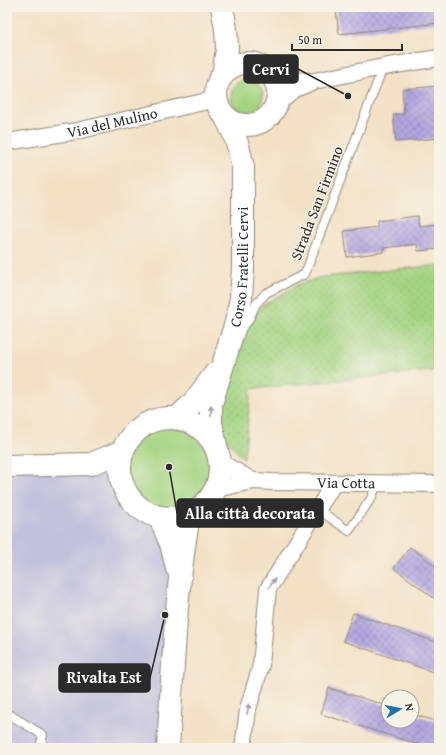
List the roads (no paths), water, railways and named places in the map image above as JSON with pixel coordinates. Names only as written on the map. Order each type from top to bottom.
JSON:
[{"type":"street","points":[[222,7],[226,29],[227,49],[223,75]]},
{"type":"street","points":[[226,29],[244,63]]},
{"type":"street","points":[[277,104],[293,90],[314,81],[383,67],[439,58]]},
{"type":"street","points":[[267,70],[277,83],[277,104],[274,111],[261,123],[252,126],[241,125],[231,121],[221,107],[217,88],[223,75],[231,68],[244,63],[256,64],[289,80],[314,81]]},
{"type":"street","name":"Corso Fratelli Cervi","points":[[218,456],[211,424],[211,404],[236,322],[241,298],[243,269],[242,167],[238,146],[221,107]]},
{"type":"street","name":"Via del Mulino","points":[[7,142],[221,107]]},
{"type":"street","name":"Corso Fratelli Cervi","points":[[242,167],[247,148],[261,123]]},
{"type":"street","name":"Corso Fratelli Cervi","points":[[177,418],[193,403],[223,365]]},
{"type":"street","points":[[161,418],[177,418],[191,422],[203,430],[211,440],[218,456],[220,476],[210,501],[199,511],[189,516],[160,518],[145,512],[134,503],[126,493],[121,481],[119,468],[122,451],[133,434],[145,424],[161,418]]},
{"type":"street","points":[[7,466],[91,464],[122,451]]},
{"type":"street","name":"Via Cotta","points":[[218,456],[253,481]]},
{"type":"street","points":[[91,464],[121,481]]},
{"type":"street","name":"Via Cotta","points":[[216,489],[253,481],[439,484]]},
{"type":"street","points":[[243,748],[248,709],[261,665],[268,589],[334,483]]},
{"type":"street","points":[[168,748],[179,579],[189,516]]},
{"type":"street","points":[[160,518],[171,544],[179,579]]},
{"type":"lane","name":"Strada San Firmino","points":[[231,341],[248,321],[256,304],[266,293],[306,274],[383,67]]},
{"type":"lane","points":[[317,509],[349,532],[372,497],[377,483]]},
{"type":"lane","points":[[7,713],[43,735],[40,748]]},
{"type":"place","name":"Cervi","points":[[348,96]]},
{"type":"place","name":"Alla città decorata","points":[[169,467]]},
{"type":"place","name":"Rivalta Est","points":[[165,615]]}]
